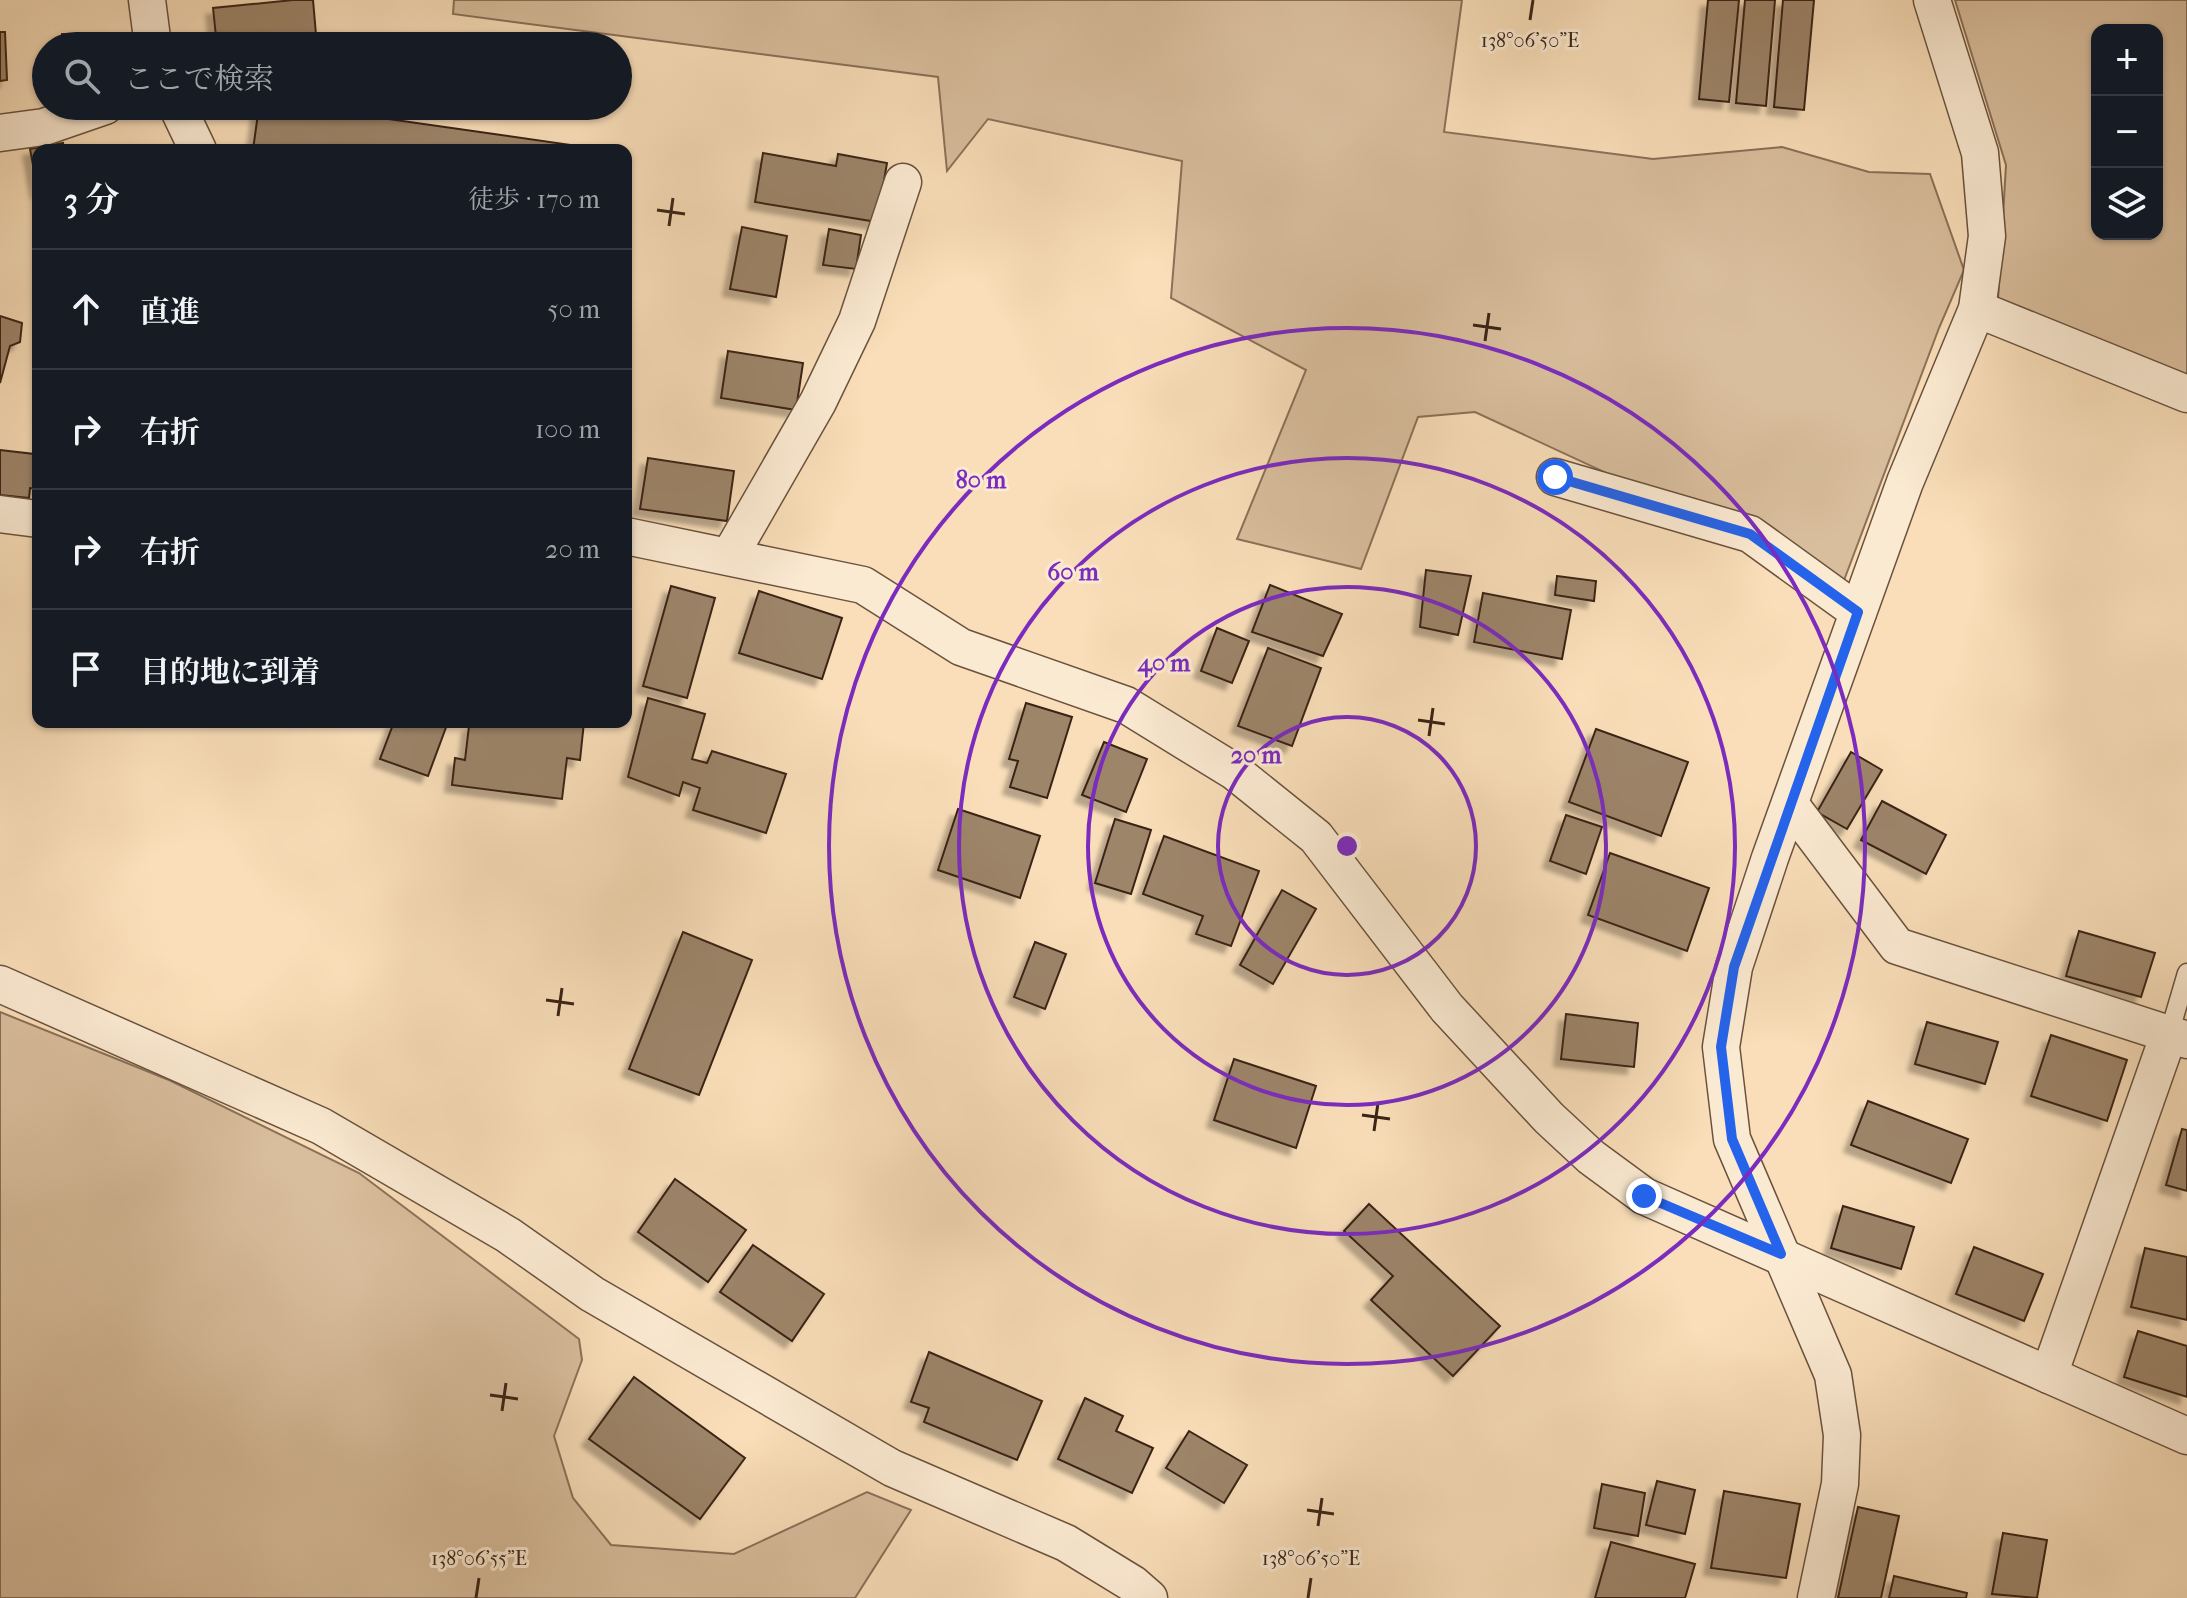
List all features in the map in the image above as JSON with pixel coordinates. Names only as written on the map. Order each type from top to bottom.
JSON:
[{"type":"street","points":[[147,0],[151,32]]},
{"type":"street","points":[[1816,1598],[1840,1484],[1842,1435],[1833,1375],[1732,1139],[1721,1047],[1734,967],[1790,804],[1905,482],[1977,309],[1987,236],[1980,153],[1932,0]]},
{"type":"street","points":[[0,133],[44,127],[64,120]]},
{"type":"street","points":[[184,120],[195,144]]},
{"type":"street","points":[[729,557],[818,402],[857,321],[903,182]]},
{"type":"street","points":[[1977,309],[2187,394]]},
{"type":"street","points":[[1555,477],[1750,534],[1858,612]]},
{"type":"street","points":[[0,514],[32,518]]},
{"type":"street","points":[[632,537],[863,585],[961,647],[1126,705],[1235,772],[1316,837],[1447,1008],[1549,1118],[1591,1157],[1644,1196],[2187,1436]]},
{"type":"street","points":[[1790,804],[1897,946],[2178,1037],[2049,1375]]},
{"type":"street","points":[[0,984],[321,1126],[508,1235],[592,1294],[892,1468],[1066,1543],[1133,1584],[1149,1598]]},
{"type":"lane","points":[[2178,1037],[2187,973]]},
{"type":"shaded area","points":[[454,0],[1462,0],[1444,132],[1653,159],[1782,147],[1869,172],[1930,174],[1964,270],[1939,328],[1843,583],[1475,412],[1418,417],[1361,569],[1237,539],[1306,370],[1171,298],[1182,161],[988,119],[947,171],[938,77],[632,37],[632,32],[592,32],[453,14]]},
{"type":"shaded area","points":[[1955,0],[2187,0],[2187,394],[1997,318],[2006,165]]},
{"type":"shaded area","points":[[0,1012],[169,1080],[359,1173],[579,1339],[582,1360],[554,1436],[573,1498],[611,1545],[734,1554],[867,1492],[911,1510],[855,1598],[0,1598]]},
{"type":"building","points":[[313,0],[316,32],[216,32],[213,8]]},
{"type":"building","points":[[1708,0],[1739,0],[1729,102],[1699,99]]},
{"type":"building","points":[[1745,0],[1775,0],[1766,106],[1736,103]]},
{"type":"building","points":[[1783,0],[1814,0],[1804,110],[1774,107]]},
{"type":"building","points":[[0,32],[5,32],[7,80],[0,81]]},
{"type":"building","points":[[257,120],[395,120],[564,144],[254,144]]},
{"type":"building","points":[[763,153],[836,166],[838,154],[887,163],[877,222],[755,202]]},
{"type":"building","points":[[742,227],[787,236],[776,297],[730,289]]},
{"type":"building","points":[[829,229],[861,235],[856,269],[823,265]]},
{"type":"building","points":[[0,316],[22,323],[20,342],[10,346],[0,383]]},
{"type":"building","points":[[728,351],[803,363],[796,410],[721,398]]},
{"type":"building","points":[[0,450],[32,454],[29,498],[0,495]]},
{"type":"building","points":[[648,458],[734,471],[727,521],[640,509]]},
{"type":"building","points":[[1426,570],[1471,576],[1458,635],[1420,627]]},
{"type":"building","points":[[1557,576],[1596,581],[1594,601],[1555,595]]},
{"type":"building","points":[[1270,585],[1342,614],[1323,656],[1252,632]]},
{"type":"building","points":[[671,586],[715,598],[687,698],[643,686]]},
{"type":"building","points":[[759,591],[842,618],[822,679],[739,653]]},
{"type":"building","points":[[1483,593],[1571,610],[1562,659],[1474,642]]},
{"type":"building","points":[[1217,628],[1249,641],[1232,683],[1201,671]]},
{"type":"building","points":[[1268,648],[1321,668],[1292,746],[1238,726]]},
{"type":"building","points":[[648,698],[705,714],[692,759],[707,763],[712,751],[786,774],[766,833],[693,810],[700,788],[683,782],[679,796],[628,777]]},
{"type":"building","points":[[1026,703],[1072,717],[1047,798],[1010,787],[1018,761],[1009,759]]},
{"type":"building","points":[[392,728],[446,728],[428,776],[380,759]]},
{"type":"building","points":[[469,728],[583,728],[580,760],[567,758],[562,799],[452,785],[455,758],[465,760]]},
{"type":"building","points":[[1596,729],[1688,762],[1661,836],[1569,802]]},
{"type":"building","points":[[1104,742],[1147,759],[1126,812],[1082,795]]},
{"type":"building","points":[[1851,752],[1882,770],[1847,829],[1817,812]]},
{"type":"building","points":[[1882,801],[1946,835],[1926,874],[1861,840]]},
{"type":"building","points":[[958,809],[1040,836],[1020,898],[938,870]]},
{"type":"building","points":[[1566,815],[1602,827],[1586,874],[1550,861]]},
{"type":"building","points":[[1115,819],[1151,830],[1131,894],[1095,883]]},
{"type":"building","points":[[1164,836],[1259,871],[1231,946],[1196,934],[1203,916],[1143,894]]},
{"type":"building","points":[[1610,853],[1709,888],[1687,951],[1588,915]]},
{"type":"building","points":[[1282,890],[1316,909],[1273,984],[1240,965]]},
{"type":"building","points":[[2079,931],[2155,953],[2141,997],[2066,976]]},
{"type":"building","points":[[683,932],[752,960],[699,1095],[629,1069]]},
{"type":"building","points":[[1035,942],[1066,954],[1045,1009],[1014,997]]},
{"type":"building","points":[[1566,1014],[1638,1023],[1634,1067],[1561,1059]]},
{"type":"building","points":[[1927,1022],[1998,1042],[1985,1084],[1915,1064]]},
{"type":"building","points":[[2051,1035],[2127,1060],[2107,1121],[2031,1096]]},
{"type":"building","points":[[1234,1059],[1316,1086],[1296,1148],[1214,1120]]},
{"type":"building","points":[[1868,1101],[1968,1139],[1951,1183],[1851,1145]]},
{"type":"building","points":[[2182,1129],[2187,1130],[2187,1191],[2166,1185]]},
{"type":"building","points":[[675,1179],[746,1230],[708,1282],[638,1232]]},
{"type":"building","points":[[1369,1204],[1500,1326],[1453,1376],[1371,1300],[1393,1276],[1344,1231]]},
{"type":"building","points":[[1843,1206],[1914,1227],[1901,1269],[1831,1248]]},
{"type":"building","points":[[753,1245],[824,1294],[792,1341],[720,1292]]},
{"type":"building","points":[[1974,1247],[2043,1274],[2024,1321],[1956,1294]]},
{"type":"building","points":[[2145,1248],[2187,1257],[2187,1320],[2131,1307]]},
{"type":"building","points":[[2138,1331],[2187,1346],[2187,1397],[2124,1377]]},
{"type":"building","points":[[929,1352],[1042,1401],[1017,1460],[924,1422],[929,1408],[911,1402]]},
{"type":"building","points":[[634,1377],[745,1458],[700,1519],[589,1439]]},
{"type":"building","points":[[1085,1398],[1123,1416],[1116,1431],[1153,1448],[1132,1493],[1058,1459]]},
{"type":"building","points":[[1189,1431],[1247,1465],[1224,1503],[1166,1468]]},
{"type":"building","points":[[1657,1481],[1695,1490],[1685,1534],[1646,1525]]},
{"type":"building","points":[[1602,1484],[1645,1493],[1638,1536],[1594,1528]]},
{"type":"building","points":[[1724,1491],[1800,1504],[1786,1578],[1711,1568]]},
{"type":"building","points":[[1858,1507],[1899,1516],[1881,1598],[1838,1598]]},
{"type":"building","points":[[2003,1533],[2047,1540],[2037,1598],[1992,1594]]},
{"type":"building","points":[[1611,1542],[1695,1564],[1685,1598],[1595,1598]]},
{"type":"building","points":[[1894,1576],[1967,1593],[1966,1598],[1889,1598]]},
{"type":"route","points":[[1555,477],[1750,534],[1858,612],[1734,967],[1721,1047],[1732,1139],[1781,1254],[1644,1196]]}]
